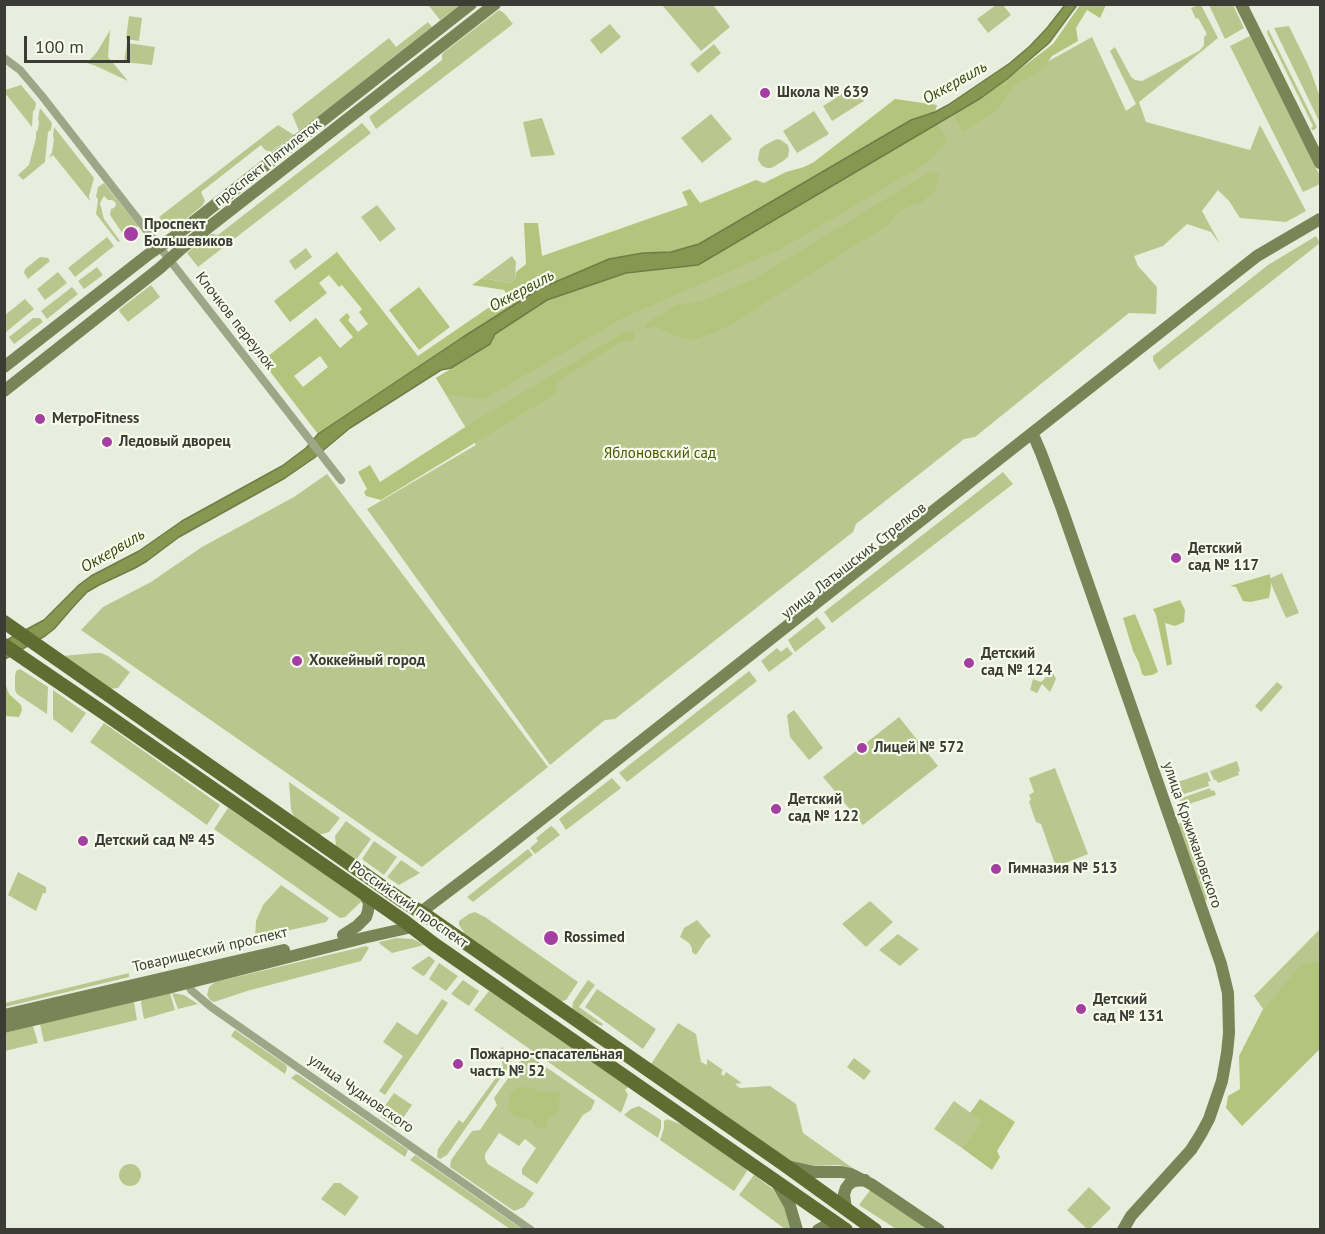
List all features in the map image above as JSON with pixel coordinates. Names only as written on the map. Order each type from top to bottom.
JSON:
[{"type":"main road","name":"Российский проспект","points":[[8,624],[875,1230]]},
{"type":"main road","name":"Российский проспект","points":[[4,645],[843,1227]]},
{"type":"main road","name":"улица Латышских Стрелков","points":[[408,924],[424,914]]},
{"type":"street","name":"проспект Пятилеток","points":[[4,368],[471,4]]},
{"type":"street","name":"проспект Пятилеток","points":[[4,391],[191,241],[495,4]]},
{"type":"street","points":[[1241,4],[1320,162]]},
{"type":"street","points":[[1248,4],[1320,150]]},
{"type":"street","name":"Клочков переулок","points":[[4,58],[28,79],[341,480]]},
{"type":"street","name":"улица Латышских Стрелков","points":[[1033,437],[1257,256],[1320,219]]},
{"type":"street","name":"улица Латышских Стрелков","points":[[424,914],[1033,437],[1262,262],[1320,227]]},
{"type":"street","name":"улица Кржижановского","points":[[1033,437],[1062,509],[1173,824],[1221,964],[1228,993],[1227,1053],[1222,1082],[1209,1119],[1191,1150],[1131,1216],[1122,1230]]},
{"type":"street","points":[[343,935],[366,917],[369,903],[364,893]]},
{"type":"street","name":"Товарищеский проспект","points":[[4,1027],[343,935],[408,924]]},
{"type":"street","name":"Товарищеский проспект","points":[[4,1015],[186,978],[363,938],[408,924]]},
{"type":"street","name":"улица Чудновского","points":[[186,978],[191,990],[211,1007],[531,1230]]},
{"type":"street","name":"Российский проспект","points":[[786,1166],[814,1172],[842,1172],[866,1180],[939,1230]]},
{"type":"street","name":"Российский проспект","points":[[776,1180],[790,1206],[797,1230]]},
{"type":"street","points":[[850,1212],[844,1194],[846,1188],[854,1181],[866,1180]]},
{"type":"street","name":"Российский проспект","points":[[818,1230],[826,1225],[843,1227]]},
{"type":"green space","points":[[460,5],[440,20],[429,6]]},
{"type":"green space","points":[[662,5],[713,5],[730,27],[701,51]]},
{"type":"green space","points":[[996,5],[1003,5],[1011,15],[988,33],[977,19]]},
{"type":"green space","name":"Яблоновский сад","points":[[1199,5],[1218,38],[1139,102],[1146,122],[1250,150],[1260,125],[1306,211],[1286,222],[1240,218],[1229,201],[1218,190],[1202,211],[1220,244],[1211,232],[1187,224],[1163,246],[1134,256],[1138,266],[1157,287],[1156,314],[1129,313],[975,437],[964,439],[856,524],[853,532],[615,719],[605,720],[550,765],[367,509],[476,445],[436,378],[937,123],[1092,37],[1126,111],[1136,104],[1110,51],[1115,47],[1131,77],[1142,81],[1202,48],[1204,37],[1207,34],[1191,8]]},
{"type":"green space","points":[[1209,5],[1233,5],[1244,28],[1225,39]]},
{"type":"green space","points":[[499,10],[513,24],[376,129],[369,117],[442,60],[443,53]]},
{"type":"green space","points":[[129,16],[142,18],[139,41],[126,39]]},
{"type":"green space","points":[[428,22],[432,27],[299,131],[292,114],[389,38],[396,47]]},
{"type":"green space","points":[[610,24],[621,37],[601,54],[590,40]]},
{"type":"green space","points":[[1289,26],[1310,69],[1320,97],[1320,123],[1274,28]]},
{"type":"green space","points":[[1268,29],[1317,127],[1314,130],[1311,128],[1313,126],[1267,33]]},
{"type":"green space","points":[[110,30],[108,57],[128,81],[87,63],[97,52]]},
{"type":"green space","points":[[1250,36],[1320,176],[1320,184],[1303,192],[1230,46]]},
{"type":"green space","points":[[127,43],[155,47],[152,65],[124,62]]},
{"type":"green space","points":[[714,44],[721,53],[698,73],[690,64]]},
{"type":"green space","points":[[21,85],[36,103],[32,127],[5,93],[5,90]]},
{"type":"green space","points":[[854,86],[864,101],[832,121],[823,106]]},
{"type":"green space","points":[[40,108],[52,123],[51,130],[48,132],[45,162],[23,180],[18,175],[29,165],[38,130]]},
{"type":"green space","points":[[814,111],[829,134],[797,153],[783,131]]},
{"type":"green space","points":[[711,114],[732,139],[702,163],[681,138]]},
{"type":"green space","points":[[542,118],[555,155],[531,157],[523,122]]},
{"type":"green space","points":[[362,123],[371,133],[198,267],[187,253],[211,234],[218,235]]},
{"type":"green space","points":[[278,125],[294,135],[271,152],[265,150],[261,145],[201,192],[205,201],[202,206],[171,231],[159,217]]},
{"type":"green space","points":[[54,127],[94,178],[89,196],[90,201],[53,155],[49,158],[54,140]]},
{"type":"green space","points":[[777,139],[788,145],[788,157],[771,168],[762,166],[758,160],[760,149]]},
{"type":"green space","points":[[104,183],[138,226],[125,237],[110,215],[111,209],[116,205],[115,202],[104,196],[100,203],[104,219],[120,241],[118,242],[96,214],[98,187]]},
{"type":"green space","points":[[377,205],[396,229],[380,242],[361,217]]},
{"type":"green space","points":[[1316,236],[1320,243],[1159,370],[1153,356],[1268,265]]},
{"type":"green space","points":[[107,237],[114,246],[75,277],[68,268]]},
{"type":"green space","points":[[306,248],[312,257],[295,270],[289,261]]},
{"type":"green space","points":[[512,256],[516,262],[515,279],[509,283],[482,278]]},
{"type":"green space","points":[[40,257],[48,258],[50,261],[28,279],[24,273],[25,269]]},
{"type":"green space","points":[[97,267],[103,275],[84,289],[78,281]]},
{"type":"green space","points":[[58,272],[67,283],[45,300],[37,289]]},
{"type":"green space","points":[[151,285],[160,297],[128,322],[119,311],[120,309]]},
{"type":"green space","points":[[72,287],[78,294],[47,319],[41,311]]},
{"type":"green space","points":[[25,299],[34,309],[6,332],[5,315]]},
{"type":"green space","points":[[33,318],[40,318],[43,322],[14,344],[9,337]]},
{"type":"green space","points":[[1003,472],[1013,484],[832,623],[824,612]]},
{"type":"green space","name":"Хоккейный город","points":[[327,474],[548,767],[422,867],[81,630],[103,607],[151,582],[202,547],[294,497]]},
{"type":"green space","points":[[1282,573],[1299,613],[1286,618],[1269,579]]},
{"type":"green space","points":[[817,617],[826,628],[795,652],[788,640]]},
{"type":"green space","points":[[787,647],[793,654],[769,672],[761,661],[777,648],[781,652]]},
{"type":"green space","points":[[95,653],[108,656],[130,672],[118,688],[110,689],[62,656]]},
{"type":"green space","points":[[20,669],[48,687],[47,714],[17,694],[15,676],[16,671]]},
{"type":"green space","points":[[749,671],[757,681],[627,782],[619,773]]},
{"type":"green space","points":[[1052,671],[1056,679],[1050,692],[1042,684],[1037,693],[1030,690],[1033,679],[1041,682]]},
{"type":"green space","points":[[1277,682],[1283,687],[1261,712],[1255,706]]},
{"type":"green space","points":[[53,690],[86,713],[72,733],[53,719]]},
{"type":"green space","points":[[794,710],[823,748],[809,760],[790,737],[787,715]]},
{"type":"green space","points":[[899,717],[938,766],[863,825],[823,777]]},
{"type":"green space","points":[[104,723],[220,805],[207,825],[90,742]]},
{"type":"green space","points":[[1237,761],[1239,775],[1218,783],[1214,780],[1210,771]]},
{"type":"green space","points":[[1055,768],[1088,854],[1056,867],[1041,824],[1036,822],[1029,802],[1031,799],[1029,795],[1034,792],[1029,778]]},
{"type":"green space","points":[[1207,772],[1211,781],[1208,782],[1209,786],[1178,796],[1172,784]]},
{"type":"green space","points":[[612,778],[621,788],[566,830],[559,819]]},
{"type":"green space","points":[[289,782],[340,818],[329,832],[319,835],[295,818],[291,810]]},
{"type":"green space","points":[[1210,788],[1216,795],[1183,806],[1179,799]]},
{"type":"green space","points":[[228,808],[362,901],[345,917],[340,918],[214,829]]},
{"type":"green space","points":[[346,821],[371,839],[356,860],[336,847],[335,836]]},
{"type":"green space","points":[[1184,822],[1211,899],[1203,901],[1177,824]]},
{"type":"green space","points":[[551,826],[560,835],[535,854],[530,848],[538,841],[536,838]]},
{"type":"green space","points":[[374,841],[397,857],[384,875],[362,859]]},
{"type":"green space","points":[[528,849],[533,855],[473,902],[467,897]]},
{"type":"green space","points":[[401,860],[420,873],[399,885],[387,877]]},
{"type":"green space","points":[[18,872],[46,887],[46,893],[43,893],[36,911],[8,895]]},
{"type":"green space","points":[[281,885],[329,918],[326,922],[255,938],[256,921],[263,905]]},
{"type":"green space","points":[[870,901],[893,922],[866,947],[842,924]]},
{"type":"green space","points":[[475,912],[578,982],[566,1000],[560,1002],[462,934],[464,932],[459,921]]},
{"type":"green space","points":[[697,920],[711,936],[696,955],[692,952],[689,943],[680,937],[684,928]]},
{"type":"green space","points":[[1320,929],[1320,962],[1316,961],[1279,991],[1263,1009],[1254,996]]},
{"type":"green space","points":[[898,934],[919,949],[900,966],[879,950]]},
{"type":"green space","points":[[396,938],[413,939],[424,945],[392,953],[379,942]]},
{"type":"green space","points":[[366,946],[369,948],[361,961],[214,1002],[207,995],[209,987],[215,982]]},
{"type":"green space","points":[[429,956],[435,961],[425,975],[411,968]]},
{"type":"green space","points":[[439,963],[458,976],[446,991],[429,979]]},
{"type":"green space","points":[[129,973],[129,977],[5,1007],[5,1003]]},
{"type":"green space","points":[[463,980],[479,991],[469,1006],[451,994]]},
{"type":"green space","points":[[588,980],[595,985],[579,1007],[603,1024],[602,1026],[572,1010],[573,1002]]},
{"type":"green space","points":[[597,989],[656,1029],[643,1049],[585,1007]]},
{"type":"green space","points":[[489,991],[628,1087],[625,1090],[628,1095],[621,1113],[474,1010]]},
{"type":"green space","points":[[170,993],[175,1010],[144,1019],[142,1000]]},
{"type":"green space","points":[[172,993],[184,995],[198,1004],[178,1009]]},
{"type":"green space","points":[[442,999],[448,1003],[385,1095],[379,1091],[403,1056],[383,1042],[397,1022],[417,1035]]},
{"type":"green space","points":[[134,1002],[137,1020],[44,1042],[40,1024]]},
{"type":"green space","points":[[678,1023],[696,1034],[701,1062],[707,1065],[707,1059],[723,1070],[721,1074],[724,1076],[726,1072],[742,1083],[735,1084],[740,1088],[770,1086],[796,1104],[803,1133],[854,1169],[840,1165],[808,1166],[787,1160],[651,1064]]},
{"type":"green space","points":[[33,1026],[38,1043],[5,1051],[4,1033]]},
{"type":"green space","points":[[235,1030],[286,1065],[285,1074],[231,1036]]},
{"type":"green space","points":[[502,1047],[510,1055],[511,1063],[447,1155],[440,1159],[437,1157],[438,1149],[459,1120],[463,1123],[503,1068],[500,1049]]},
{"type":"green space","points":[[530,1056],[595,1101],[591,1110],[583,1115],[537,1184],[522,1174],[522,1169],[536,1148],[525,1139],[519,1146],[499,1133],[485,1154],[485,1159],[488,1164],[534,1193],[524,1207],[514,1211],[450,1167],[451,1160],[472,1131],[480,1130],[497,1105],[494,1098],[521,1060]]},
{"type":"green space","points":[[854,1058],[871,1071],[864,1080],[847,1067]]},
{"type":"green space","points":[[296,1074],[408,1150],[405,1157],[291,1078]]},
{"type":"green space","points":[[394,1093],[412,1105],[395,1127],[381,1117],[382,1110]]},
{"type":"green space","points":[[954,1101],[982,1121],[962,1148],[934,1129]]},
{"type":"green space","points":[[639,1106],[661,1120],[658,1138],[624,1115]]},
{"type":"green space","points":[[667,1119],[683,1125],[746,1169],[747,1171],[734,1191],[660,1140],[664,1121]]},
{"type":"green space","points":[[415,1155],[522,1229],[510,1229],[410,1160]]},
{"type":"green space","points":[[130,1164],[138,1167],[141,1175],[138,1183],[130,1186],[122,1183],[119,1175],[122,1167]]},
{"type":"green space","points":[[754,1175],[774,1190],[796,1229],[785,1229],[739,1195]]},
{"type":"green space","points":[[334,1183],[340,1183],[359,1197],[345,1216],[321,1199]]},
{"type":"green space","points":[[1089,1187],[1111,1208],[1090,1229],[1087,1229],[1067,1210]]},
{"type":"green space","points":[[871,1189],[931,1229],[896,1229],[859,1205]]},
{"type":"shaded area","points":[[1065,5],[1077,5],[1049,43],[981,98],[698,265],[626,273],[547,300],[495,334],[490,344],[451,368],[441,370],[350,428],[314,458],[285,478],[179,537],[135,568],[87,592],[54,629],[5,659],[5,641],[44,620],[91,576],[139,551],[182,521],[282,466],[306,448],[318,434],[539,289],[609,259],[643,253],[671,252],[699,244],[911,120],[948,105],[1010,63],[1030,46]]},
{"type":"shaded area","points":[[1080,5],[1106,5],[1100,18],[1087,10],[1076,28],[1078,41],[1052,56],[1043,69],[1014,86],[996,111],[962,132],[954,115],[1053,44]]},
{"type":"shaded area","points":[[895,99],[937,105],[935,112],[910,120],[699,244],[671,252],[643,253],[609,259],[463,337],[318,434],[262,361],[316,318],[340,348],[353,337],[339,320],[347,313],[350,317],[348,320],[358,332],[368,324],[359,312],[362,309],[342,285],[339,287],[329,275],[319,283],[327,293],[290,322],[274,301],[337,252],[418,356],[507,295],[504,290],[472,285],[482,278],[509,283],[515,279],[516,272],[526,264],[524,223],[538,223],[542,256],[688,205],[682,192],[690,189],[700,203],[756,180],[764,183],[814,162]],"holes":[[[320,356],[328,367],[303,387],[294,376]]]},
{"type":"shaded area","points":[[937,123],[947,141],[928,162],[781,249],[625,317],[484,399],[447,395],[436,378],[490,344],[495,334],[547,300],[626,273],[698,265]]},
{"type":"shaded area","points":[[930,172],[939,174],[935,192],[920,203],[900,210],[889,224],[741,319],[716,332],[692,340],[674,336],[657,327],[646,328],[645,324],[676,305],[699,302],[754,279]]},
{"type":"shaded area","points":[[419,287],[450,327],[419,350],[389,310]]},
{"type":"shaded area","points":[[634,331],[634,340],[619,343],[558,382],[555,394],[381,500],[366,496],[364,492],[367,489],[358,472],[370,465],[380,482],[473,422],[621,334]]},
{"type":"shaded area","points":[[1270,574],[1269,598],[1243,601],[1236,587],[1230,586]]},
{"type":"shaded area","points":[[1180,600],[1185,610],[1184,622],[1175,626],[1165,623],[1172,664],[1167,666],[1153,609]]},
{"type":"shaded area","points":[[1135,614],[1158,672],[1152,675],[1142,674],[1123,618]]},
{"type":"shaded area","points":[[5,683],[9,694],[21,705],[22,710],[19,717],[5,716]]},
{"type":"shaded area","points":[[1320,962],[1320,1049],[1242,1126],[1226,1108],[1228,1096],[1240,1089],[1239,1056],[1263,1009],[1301,965]]},
{"type":"shaded area","points":[[522,1086],[526,1089],[535,1088],[539,1092],[560,1093],[562,1097],[559,1100],[558,1115],[548,1117],[547,1127],[541,1129],[535,1127],[532,1119],[511,1114],[508,1110],[510,1094]]},
{"type":"shaded area","points":[[980,1099],[1015,1122],[997,1151],[1000,1157],[992,1170],[962,1148],[981,1121],[970,1113]]},
{"type":"place","name":"Школа № 639","points":[[765,93]]},
{"type":"place","name":"Проспект Большевиков","points":[[131,234]]},
{"type":"place","name":"МетроFitness","points":[[40,419]]},
{"type":"place","name":"Ледовый дворец","points":[[107,442]]},
{"type":"place","name":"Детский сад № 117","points":[[1176,558]]},
{"type":"place","name":"Хоккейный город","points":[[297,661]]},
{"type":"place","name":"Детский сад № 124","points":[[969,663]]},
{"type":"place","name":"Лицей № 572","points":[[862,748]]},
{"type":"place","name":"Детский сад № 122","points":[[776,809]]},
{"type":"place","name":"Детский сад № 45","points":[[83,841]]},
{"type":"place","name":"Гимназия № 513","points":[[996,869]]},
{"type":"place","name":"Rossimed","points":[[551,938]]},
{"type":"place","name":"Детский сад № 131","points":[[1081,1009]]},
{"type":"place","name":"Пожарно-спасательная часть № 52","points":[[458,1064]]},
{"type":"water label","name":"Оккервиль","points":[[955,83]]},
{"type":"water label","name":"Оккервиль","points":[[522,291]]},
{"type":"water label","name":"Оккервиль","points":[[113,551]]}]
